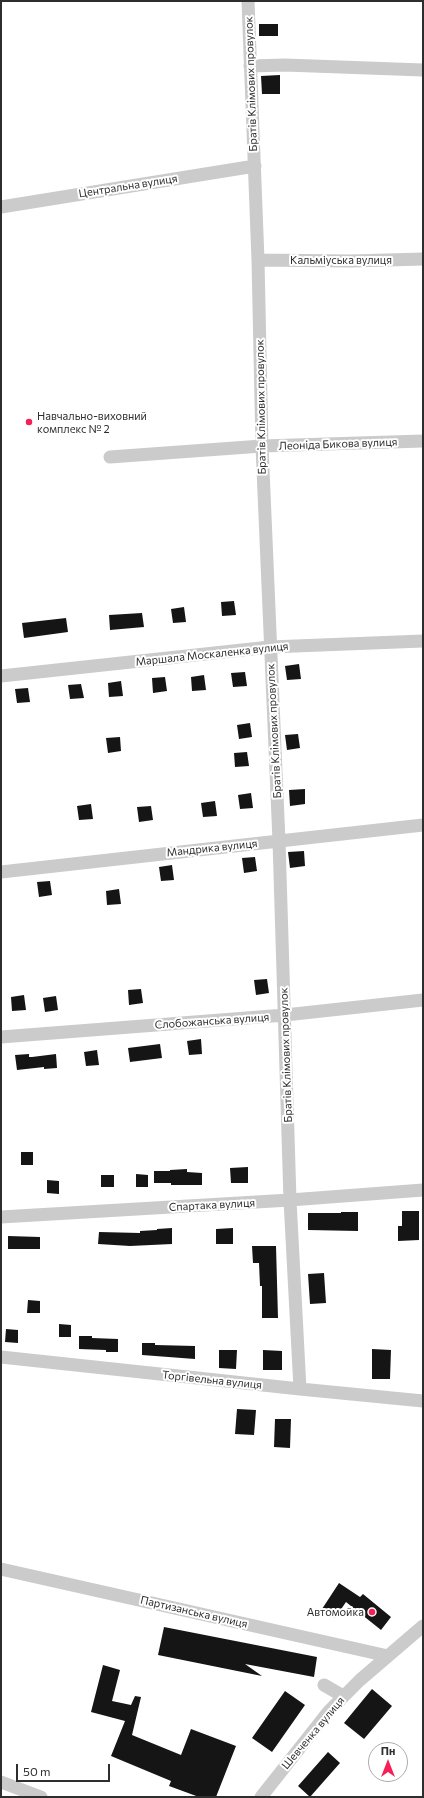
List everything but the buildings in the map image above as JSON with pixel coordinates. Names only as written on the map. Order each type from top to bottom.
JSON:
[{"type":"street","name":"Братів Клімових провулок","points":[[248,1],[258,260],[262,446],[279,840],[290,1200],[300,1389]]},
{"type":"street","points":[[250,66],[285,65],[423,70]]},
{"type":"street","name":"Центральна вулиця","points":[[1,207],[254,166]]},
{"type":"street","name":"Кальміуська вулиця","points":[[258,260],[350,261],[423,259]]},
{"type":"street","name":"Леоніда Бикова вулиця","points":[[110,457],[262,446],[423,441]]},
{"type":"street","name":"Маршала Москаленка вулиця","points":[[1,676],[270,647],[423,641]]},
{"type":"street","name":"Мандрика вулиця","points":[[1,872],[423,825]]},
{"type":"street","name":"Слобожанська вулиця","points":[[1,1037],[285,1015],[423,1000]]},
{"type":"street","name":"Спартака вулиця","points":[[1,1217],[290,1200],[423,1190]]},
{"type":"street","name":"Торгівельна вулиця","points":[[1,1357],[423,1401]]},
{"type":"street","name":"Партизанська вулиця","points":[[1,1568],[388,1656]]},
{"type":"street","name":"Шевченка вулиця","points":[[261,1797],[329,1711],[343,1696],[423,1626]]},
{"type":"street","points":[[324,1685],[343,1696]]},
{"type":"street","points":[[1,1782],[41,1797]]},
{"type":"place","name":"Навчально-виховний комплекс № 2","points":[[29,422]]},
{"type":"place","name":"Автомойка","points":[[372,1612]]}]
